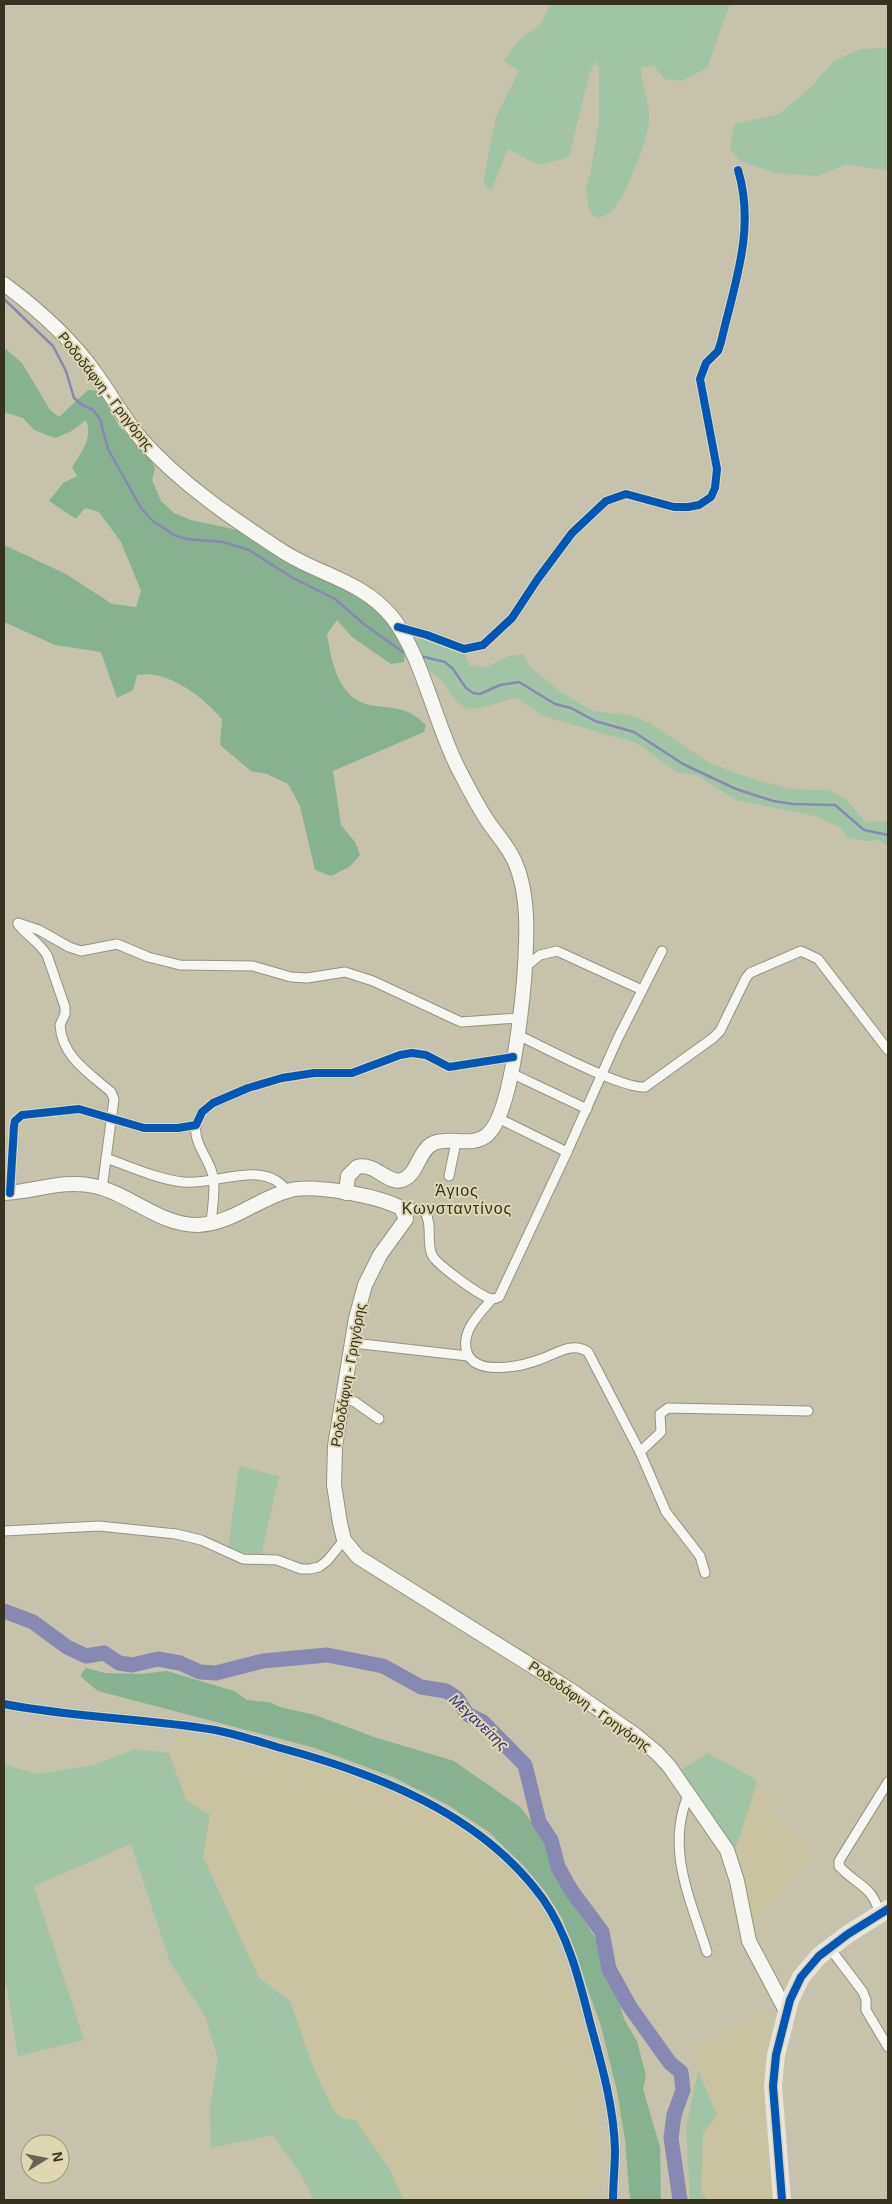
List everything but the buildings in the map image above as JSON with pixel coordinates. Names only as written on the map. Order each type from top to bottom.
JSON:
[{"type":"main road","name":"Ροδοδάφνη - Γρηγόρης","points":[[4,284],[64,334],[98,376],[124,419],[159,458],[221,509],[284,552],[310,567],[350,582],[382,607],[398,627],[409,648],[445,740],[459,770],[485,816],[512,856],[519,872],[525,920],[524,968],[511,1073],[500,1119],[482,1139],[474,1142],[439,1142],[428,1147],[411,1173],[401,1180],[395,1180],[370,1167],[357,1167],[348,1176],[346,1193]]},
{"type":"main road","points":[[7,1193],[60,1184],[85,1185],[102,1188],[166,1219],[191,1225],[211,1224],[232,1217],[287,1191],[309,1189],[380,1199],[402,1208]]},
{"type":"main road","name":"Ροδοδάφνη - Γρηγόρης","points":[[402,1208],[406,1219],[380,1255],[365,1285],[356,1318],[342,1397],[333,1466],[335,1493],[344,1540],[358,1557],[564,1686],[634,1734],[669,1766],[727,1850],[737,1881],[746,1934],[786,2010]]},
{"type":"main road","points":[[782,2200],[773,2086],[776,2055],[786,2010],[801,1977],[829,1947],[884,1912]]},
{"type":"street","points":[[398,627],[426,634],[464,649],[483,646],[512,618],[572,533],[606,501],[626,494],[674,507],[688,507],[699,505],[711,497],[715,488],[718,469],[700,379],[701,370],[718,351],[721,342],[746,234],[745,198],[738,170]]},
{"type":"street","points":[[102,1188],[114,1099],[111,1092],[73,1060],[63,1040],[60,1025],[65,1014],[65,1007],[47,955],[42,948],[27,936],[18,924],[39,930],[69,947],[81,951],[118,944],[148,957],[180,965],[253,966],[291,977],[307,978],[344,972],[373,981],[461,1022],[518,1018]]},
{"type":"street","points":[[516,1034],[633,1087],[650,1085],[720,1031],[750,973],[801,951],[818,959],[888,1050]]},
{"type":"street","points":[[524,968],[540,955],[557,952],[642,990]]},
{"type":"street","points":[[468,1356],[465,1346],[467,1334],[478,1316],[492,1299],[499,1297],[503,1293],[602,1074],[662,952]]},
{"type":"street","points":[[211,1224],[214,1179],[210,1166],[196,1140],[196,1125],[202,1112],[213,1103],[248,1088],[282,1078],[314,1073],[352,1073],[400,1055],[412,1053],[426,1056],[448,1067],[513,1057]]},
{"type":"street","points":[[511,1073],[587,1109]]},
{"type":"street","points":[[7,1193],[14,1126],[19,1117],[27,1114],[79,1109],[153,1128],[196,1125]]},
{"type":"street","points":[[500,1119],[567,1152]]},
{"type":"street","points":[[449,1176],[456,1142]]},
{"type":"street","points":[[106,1158],[177,1181],[192,1183],[237,1176],[269,1176],[280,1181],[287,1191]]},
{"type":"street","points":[[402,1208],[425,1212],[429,1221],[429,1247],[435,1260],[482,1294],[492,1299]]},
{"type":"street","points":[[352,1343],[468,1356],[484,1366],[509,1367],[542,1359],[561,1350],[582,1348],[593,1360],[640,1452],[666,1512],[700,1556],[705,1573]]},
{"type":"street","points":[[342,1397],[355,1402],[379,1419]]},
{"type":"street","points":[[640,1452],[661,1432],[660,1414],[668,1408],[808,1411]]},
{"type":"street","points":[[4,1531],[99,1526],[176,1534],[201,1540],[242,1559],[271,1559],[301,1569],[319,1567],[327,1561],[344,1540]]},
{"type":"street","points":[[4,1704],[37,1711],[216,1730],[306,1754],[347,1768],[422,1800],[475,1830],[493,1844],[513,1864],[543,1900],[563,1938],[576,1971],[609,2102],[615,2150],[613,2200]]},
{"type":"street","points":[[884,1912],[873,1894],[849,1877],[839,1866],[840,1861],[888,1782]]},
{"type":"street","points":[[688,1793],[679,1819],[679,1862],[707,1952]]},
{"type":"street","points":[[829,1947],[863,1992],[866,2000],[866,2010],[888,2046]]},
{"type":"shaded area","points":[[178,1736],[283,1757],[352,1777],[426,1806],[478,1839],[521,1882],[548,1920],[578,2010],[598,2083],[603,2183],[583,2191],[587,2200],[404,2200],[389,2168],[355,2120],[342,2118],[333,2109],[314,2069],[290,2001],[259,1978],[203,1857],[210,1815],[186,1800],[169,1753]]},
{"type":"shaded area","points":[[757,1783],[771,1799],[769,1813],[815,1849],[749,1931],[733,1846],[736,1847]]},
{"type":"shaded area","points":[[769,2008],[774,2029],[769,2075],[778,2200],[708,2200],[701,2192],[703,2133],[717,2115],[689,2047]]},
{"type":"green space","points":[[550,4],[730,4],[707,68],[681,81],[664,79],[654,66],[642,67],[642,80],[649,113],[645,141],[629,182],[617,205],[608,214],[597,218],[589,211],[586,188],[591,170],[599,120],[599,67],[595,61],[589,75],[569,157],[539,165],[508,149],[491,191],[483,183],[496,117],[519,71],[504,61],[521,39],[542,21]]},
{"type":"green space","points":[[888,48],[888,171],[847,164],[818,176],[776,173],[740,161],[730,149],[734,124],[779,114],[809,89],[835,60],[862,49]]},
{"type":"green space","points":[[6,349],[22,363],[50,410],[59,417],[88,390],[99,391],[119,426],[148,455],[155,468],[152,480],[161,501],[174,513],[191,520],[247,532],[368,601],[396,633],[405,652],[404,662],[391,664],[352,637],[337,620],[327,634],[338,677],[350,695],[370,705],[406,711],[413,714],[426,725],[424,732],[333,771],[341,825],[355,842],[360,855],[349,867],[331,876],[315,870],[300,806],[288,784],[267,774],[251,771],[220,745],[222,719],[205,702],[184,686],[161,676],[137,675],[133,690],[117,698],[101,652],[55,645],[4,622],[4,545],[66,574],[112,604],[136,607],[141,591],[121,542],[99,512],[85,508],[76,519],[49,501],[63,483],[77,476],[72,467],[85,444],[88,426],[86,420],[70,432],[55,438],[34,430],[23,418],[4,412],[4,351]]},
{"type":"green space","points":[[421,637],[463,651],[470,666],[486,667],[509,656],[524,654],[529,666],[558,690],[592,711],[633,716],[649,723],[710,763],[747,777],[789,789],[830,790],[846,799],[865,822],[888,821],[888,847],[879,840],[867,841],[847,837],[840,827],[815,816],[736,800],[697,775],[677,772],[637,743],[543,716],[517,698],[489,706],[472,709],[465,708],[454,699],[440,679],[424,669],[415,650],[416,640]]},
{"type":"green space","points":[[239,1466],[279,1476],[261,1557],[228,1549]]},
{"type":"green space","points":[[86,1668],[105,1673],[141,1674],[167,1671],[234,1691],[247,1700],[269,1702],[280,1707],[315,1715],[374,1737],[454,1761],[520,1807],[540,1833],[566,1893],[596,1939],[603,1968],[618,1996],[624,2019],[637,2041],[646,2076],[643,2089],[660,2147],[661,2200],[630,2200],[625,2140],[617,2091],[601,2026],[562,1918],[545,1891],[525,1867],[489,1832],[448,1805],[393,1777],[315,1748],[98,1691],[81,1677]]},
{"type":"green space","points":[[135,1749],[169,1753],[186,1800],[210,1815],[203,1857],[259,1978],[290,2001],[314,2069],[333,2109],[342,2118],[355,2120],[389,2168],[404,2200],[314,2200],[300,2173],[273,2135],[211,2148],[210,2108],[218,2058],[205,2016],[170,1962],[131,1844],[34,1886],[84,2040],[18,2056],[7,1988],[4,1983],[4,1764],[37,1774],[94,1765]]},
{"type":"green space","points":[[708,1753],[753,1778],[757,1783],[736,1847],[733,1846],[724,1832],[715,1825],[679,1771]]},
{"type":"green space","points":[[698,2071],[717,2115],[703,2133],[701,2192],[708,2200],[690,2200],[686,2128]]},
{"type":"waterway","points":[[4,299],[53,346],[66,371],[74,398],[82,405],[92,409],[100,419],[108,449],[141,508],[153,521],[174,535],[186,539],[223,542],[249,550],[293,578],[335,599],[365,625],[403,652]]},
{"type":"waterway","points":[[420,656],[445,662],[453,669],[466,688],[473,693],[480,694],[500,685],[519,682],[555,704],[571,708],[595,721],[634,732],[683,764],[736,789],[773,801],[793,804],[835,805],[864,830],[888,835]]},
{"type":"waterway","name":"Μεγανείτης","points":[[4,1611],[33,1622],[67,1647],[86,1656],[104,1653],[119,1663],[132,1665],[158,1659],[180,1663],[200,1672],[216,1673],[263,1661],[327,1655],[383,1666],[421,1687],[446,1691],[457,1698],[467,1714],[483,1722],[525,1765],[539,1822],[551,1840],[558,1867],[571,1890],[602,1932],[609,1969],[630,2007],[670,2063],[681,2072],[683,2090],[674,2115],[671,2138],[680,2200]]},
{"type":"cycle path","points":[[398,627],[427,635],[464,649],[483,645],[512,618],[572,533],[606,501],[626,494],[674,507],[688,507],[699,505],[711,497],[715,488],[717,469],[700,379],[706,363],[718,351],[741,257],[745,214],[738,170]]},
{"type":"cycle path","points":[[10,1193],[14,1126],[15,1121],[22,1115],[79,1109],[144,1128],[178,1128],[196,1125],[202,1112],[213,1103],[248,1088],[282,1078],[314,1073],[352,1073],[400,1055],[412,1053],[426,1055],[449,1067],[513,1057]]},
{"type":"cycle path","points":[[4,1704],[30,1709],[215,1730],[314,1757],[388,1784],[424,1801],[457,1820],[489,1843],[518,1869],[543,1899],[560,1928],[573,1960],[610,2103],[615,2150],[613,2200]]},
{"type":"cycle path","points":[[782,2200],[773,2086],[776,2055],[790,2000],[801,1977],[819,1956],[848,1934],[888,1909]]},
{"type":"district","name":"Άγιος Κωνσταντίνος","points":[[457,1199]]}]
